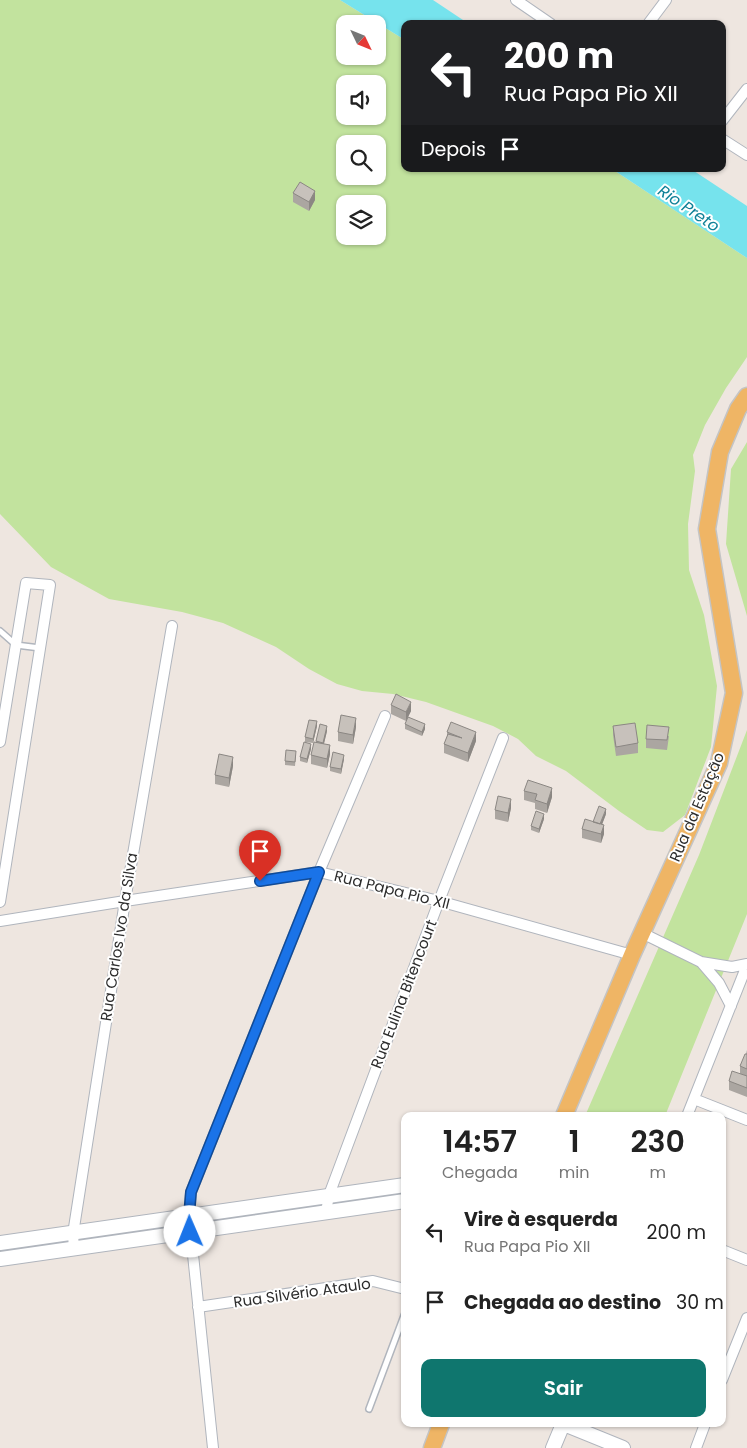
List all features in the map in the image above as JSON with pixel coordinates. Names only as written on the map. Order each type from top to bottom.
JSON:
[{"type":"main road","name":"Rua da Estação","points":[[566,1112],[632,955],[719,763],[734,693],[707,529],[720,452],[738,409],[747,396]]},
{"type":"street","points":[[516,0],[546,20]]},
{"type":"street","points":[[651,20],[666,0]]},
{"type":"street","points":[[726,115],[747,89]]},
{"type":"street","points":[[726,142],[747,155]]},
{"type":"street","points":[[0,742],[26,583],[50,585],[0,902]]},
{"type":"street","name":"Rua Carlos Ivo da Silva","points":[[74,1249],[73,1234],[124,901],[172,626]]},
{"type":"street","points":[[213,1448],[190,1232],[191,1192],[319,872],[385,716]]},
{"type":"street","name":"Rua Eulina Bitencourt","points":[[326,1212],[329,1195],[439,901],[503,738]]},
{"type":"street","name":"Rua Papa Pio XII","points":[[0,921],[319,872],[439,901],[632,955]]},
{"type":"street","points":[[642,933],[701,962],[732,966],[747,965],[689,1112]]},
{"type":"street","points":[[701,962],[719,983],[731,1006]]},
{"type":"street","points":[[694,1099],[747,1120]]},
{"type":"street","points":[[0,1243],[401,1186]]},
{"type":"street","points":[[0,1259],[401,1202]]},
{"type":"street","points":[[726,1252],[747,1260]]},
{"type":"street","name":"Rua Silvério Ataulo","points":[[198,1307],[373,1281],[401,1288]]},
{"type":"street","points":[[726,1370],[747,1318]]},
{"type":"street","points":[[553,1448],[562,1427]]},
{"type":"street","points":[[570,1427],[623,1448]]},
{"type":"street","points":[[696,1448],[704,1427]]},
{"type":"lane","points":[[0,631],[16,645],[40,648]]},
{"type":"lane","points":[[369,1409],[401,1324]]},
{"type":"green space","points":[[0,0],[340,0],[364,15],[336,15],[336,65],[386,65],[386,28],[401,38],[401,172],[617,172],[747,258],[747,357],[726,388],[705,425],[693,455],[695,471],[688,524],[689,570],[704,615],[717,686],[711,747],[685,815],[663,832],[647,830],[566,771],[536,756],[518,739],[493,726],[426,702],[393,694],[362,691],[337,684],[309,669],[276,647],[223,623],[182,612],[109,599],[51,567],[0,514]]},
{"type":"green space","points":[[747,442],[747,616],[726,544],[731,469]]},
{"type":"green space","points":[[747,730],[747,914],[667,1112],[587,1112],[699,855]]},
{"type":"water","points":[[340,0],[433,0],[463,20],[401,20],[401,38],[386,28],[386,15],[364,15]]},
{"type":"water","name":"Rio Preto","points":[[617,172],[696,172],[747,206],[747,258]]},
{"type":"building","points":[[300,182],[315,191],[309,202],[293,193]]},
{"type":"building","points":[[396,694],[411,702],[406,712],[391,705]]},
{"type":"building","points":[[341,715],[356,718],[353,735],[338,732]]},
{"type":"building","points":[[408,717],[425,724],[422,732],[405,724]]},
{"type":"building","points":[[309,720],[317,721],[313,739],[305,737]]},
{"type":"building","points":[[451,722],[476,732],[468,753],[444,744],[448,734],[462,738],[447,732]]},
{"type":"building","points":[[635,723],[638,743],[616,747],[613,726]]},
{"type":"building","points":[[320,724],[327,726],[323,743],[316,741]]},
{"type":"building","points":[[647,725],[669,727],[667,740],[646,739]]},
{"type":"building","points":[[304,742],[311,744],[307,759],[300,757]]},
{"type":"building","points":[[314,742],[330,745],[327,759],[311,755]]},
{"type":"building","points":[[286,750],[296,751],[295,762],[285,761]]},
{"type":"building","points":[[333,752],[344,755],[341,769],[330,767]]},
{"type":"building","points":[[219,754],[233,757],[229,778],[215,775]]},
{"type":"building","points":[[528,780],[552,788],[547,804],[535,800],[537,794],[524,791]]},
{"type":"building","points":[[498,796],[511,799],[508,813],[495,810]]},
{"type":"building","points":[[599,806],[606,809],[600,824],[593,822]]},
{"type":"building","points":[[536,811],[544,814],[539,829],[531,826]]},
{"type":"building","points":[[585,819],[604,825],[601,834],[582,829]]},
{"type":"building","points":[[745,1054],[747,1054],[747,1069],[740,1066]]},
{"type":"building","points":[[732,1071],[747,1076],[747,1088],[729,1081]]},
{"type":"route","points":[[190,1232],[191,1192],[319,872],[260,881]]}]
